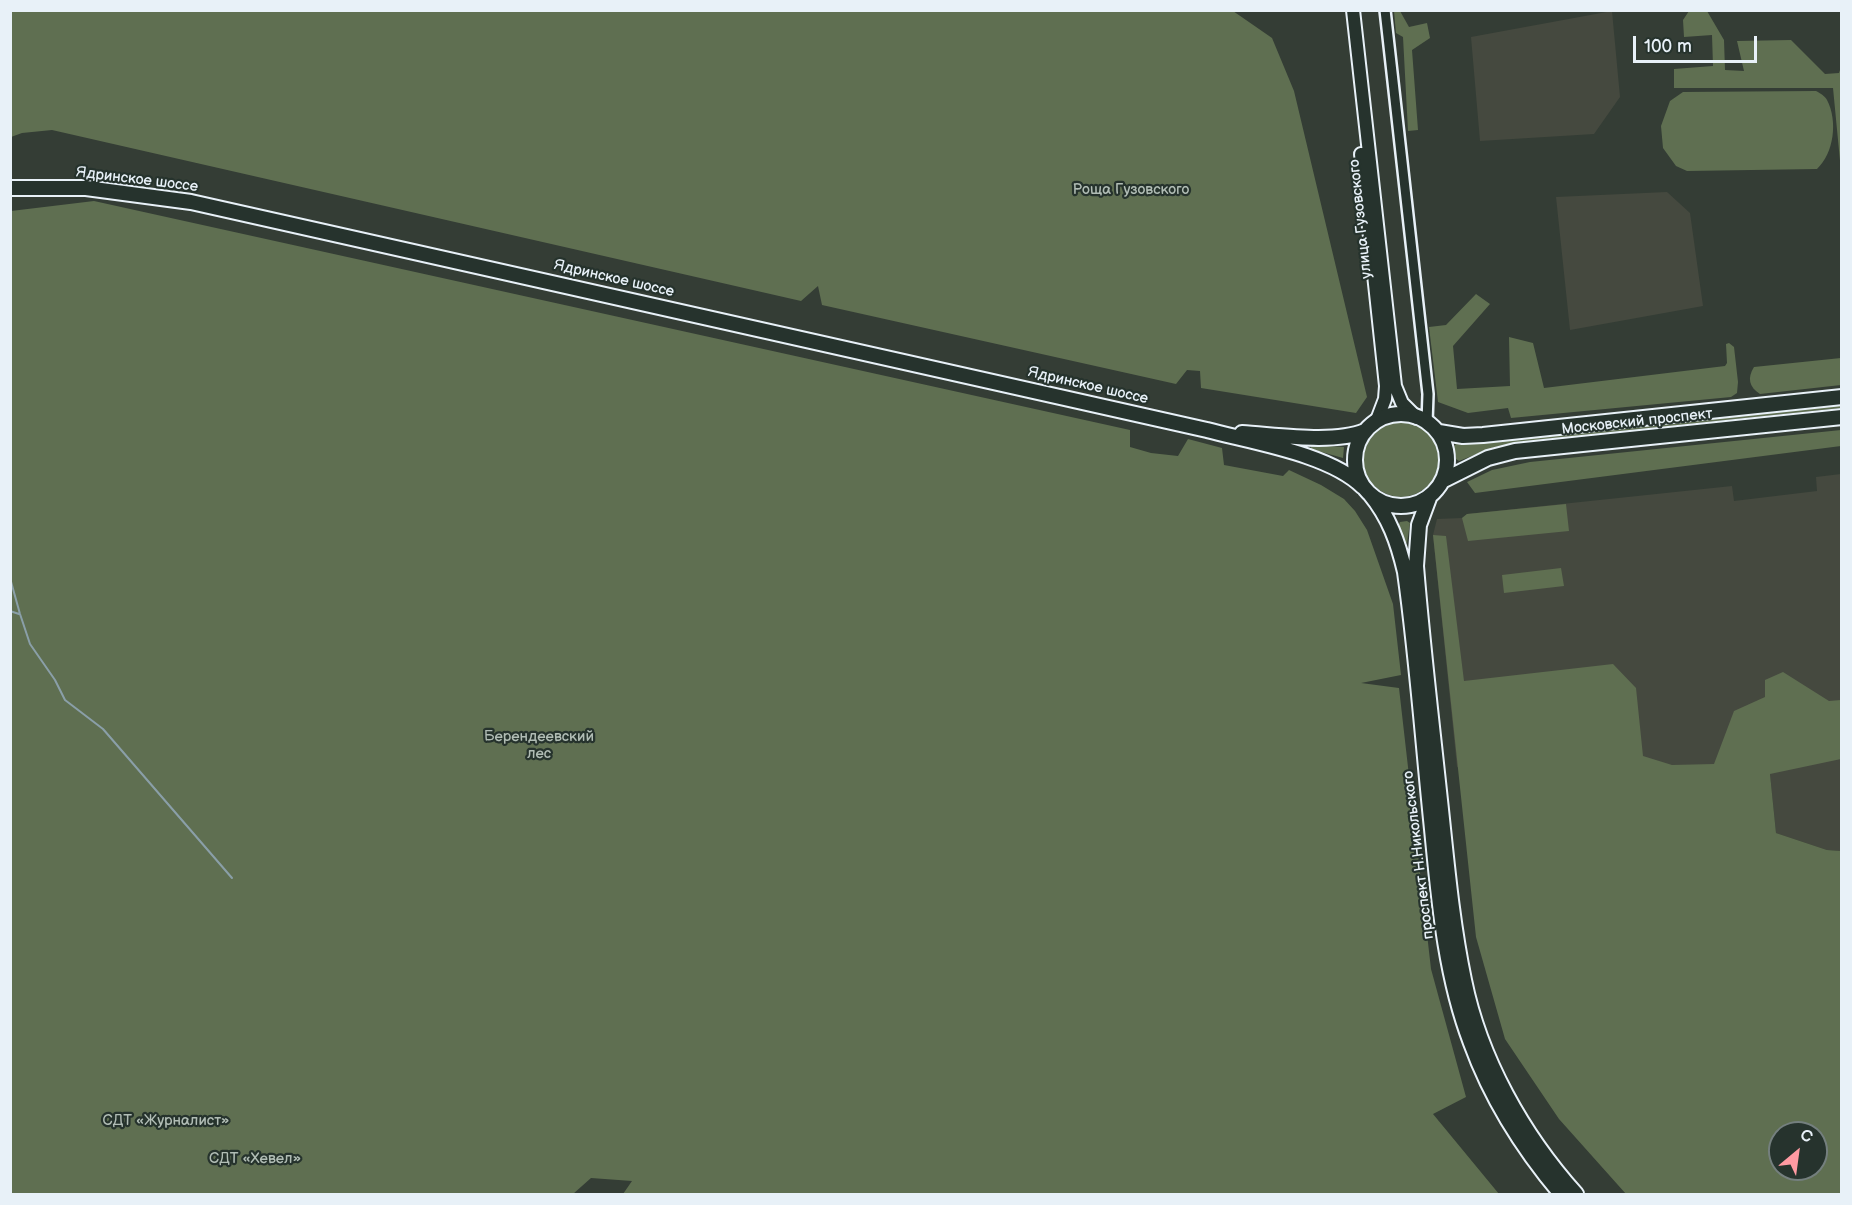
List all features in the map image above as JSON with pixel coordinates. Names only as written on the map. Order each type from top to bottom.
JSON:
[{"type":"main road","name":"улица Гузовского","points":[[1346,10],[1386,386],[1385,399],[1377,420]]},
{"type":"main road","name":"улица Гузовского","points":[[1353,10],[1395,386],[1402,403],[1422,420]]},
{"type":"main road","name":"Ядринское шоссе","points":[[10,188],[86,188],[191,202],[1207,430],[1314,459],[1340,470],[1367,490]]},
{"type":"main road","name":"Московский проспект","points":[[1439,432],[1453,435],[1483,435],[1842,397]]},
{"type":"main road","points":[[1399,414],[1422,420],[1439,432],[1444,440],[1448,459],[1442,481],[1429,498],[1414,506],[1398,506],[1379,500],[1367,490],[1355,471],[1357,447],[1365,431],[1377,420],[1399,414]]},
{"type":"main road","name":"Московский проспект","points":[[1442,481],[1488,458],[1515,452],[1842,417]]},
{"type":"main road","name":"Ядринское шоссе","points":[[1207,430],[1338,438],[1365,431]]},
{"type":"main road","name":"проспект Н.Никольского","points":[[1367,490],[1392,528],[1405,572],[1435,868],[1444,934],[1461,1012],[1470,1043],[1504,1113],[1527,1150],[1561,1194]]},
{"type":"main road","name":"проспект Н.Никольского","points":[[1429,498],[1417,534],[1417,576],[1451,898],[1464,981],[1478,1031],[1499,1081],[1525,1126],[1560,1177],[1576,1194]]},
{"type":"street","points":[[1385,10],[1428,394],[1422,420]]},
{"type":"shaded area","points":[[1612,11],[1620,97],[1594,134],[1480,141],[1471,37]]},
{"type":"shaded area","points":[[1667,192],[1690,213],[1703,306],[1570,330],[1556,197]]},
{"type":"shaded area","points":[[1841,474],[1841,851],[1827,850],[1776,833],[1770,774],[1457,767],[1433,535],[1437,519],[1732,486],[1734,501],[1817,491],[1816,477]]},
{"type":"green space","name":"Роща Гузовского","points":[[11,10],[1233,11],[1272,38],[1294,91],[1367,397],[1356,413],[1201,388],[1200,371],[1187,370],[1176,384],[822,305],[818,286],[801,301],[52,130],[22,133],[11,137]]},
{"type":"green space","points":[[1394,11],[1400,11],[1409,27],[1427,23],[1430,38],[1412,50],[1418,130],[1408,131],[1403,37],[1396,33]]},
{"type":"green space","points":[[1689,11],[1707,11],[1724,40],[1725,70],[1744,71],[1737,41],[1791,40],[1825,74],[1839,73],[1841,67],[1841,171],[1833,88],[1674,88],[1674,69],[1713,66],[1712,35],[1684,37],[1683,20]]},
{"type":"green space","points":[[1816,91],[1827,100],[1833,127],[1831,146],[1817,169],[1687,171],[1676,166],[1663,148],[1661,126],[1670,101],[1683,92]]},
{"type":"green space","name":"Берендеевский лес","points":[[94,201],[1130,430],[1130,447],[1151,453],[1178,456],[1188,439],[1222,448],[1224,465],[1283,476],[1289,470],[1344,499],[1367,530],[1393,604],[1401,675],[1361,683],[1399,688],[1431,969],[1466,1097],[1433,1114],[1499,1194],[623,1194],[632,1181],[591,1178],[573,1194],[11,1194],[11,211]]},
{"type":"green space","points":[[1476,294],[1490,304],[1453,346],[1457,389],[1510,386],[1509,337],[1533,343],[1544,388],[1725,366],[1727,363],[1726,344],[1729,343],[1734,347],[1737,393],[1731,397],[1511,418],[1508,408],[1468,413],[1438,402],[1429,327],[1446,325]]},
{"type":"green space","points":[[1841,358],[1841,385],[1760,394],[1750,382],[1750,375],[1754,367]]},
{"type":"green space","points":[[1841,404],[1841,408],[1518,442],[1492,448],[1459,461],[1456,459],[1454,446],[1456,444]]},
{"type":"green space","points":[[1401,421],[1416,424],[1428,432],[1436,444],[1439,459],[1436,474],[1428,486],[1416,494],[1401,497],[1386,494],[1374,486],[1366,474],[1363,459],[1366,444],[1374,432],[1386,424]]},
{"type":"green space","points":[[1841,430],[1841,446],[1475,493],[1467,482],[1492,470],[1530,462]]},
{"type":"green space","points":[[1311,445],[1344,447],[1343,458],[1311,449]]},
{"type":"green space","points":[[1566,504],[1569,531],[1468,541],[1462,518],[1467,514]]},
{"type":"green space","points":[[1400,522],[1410,523],[1407,543],[1398,526]]},
{"type":"green space","points":[[1433,535],[1446,536],[1464,681],[1613,664],[1636,688],[1643,756],[1672,765],[1714,764],[1734,711],[1765,697],[1765,680],[1783,672],[1829,701],[1841,700],[1841,759],[1770,774],[1776,833],[1827,850],[1841,851],[1841,1194],[1626,1194],[1559,1119],[1505,1039],[1476,937]]},
{"type":"green space","points":[[1561,568],[1564,586],[1504,593],[1502,575]]},
{"type":"waterway","points":[[10,578],[30,644],[55,680],[65,700],[103,729],[232,878]]},
{"type":"waterway","points":[[10,611],[19,614]]},
{"type":"park label","name":"СДТ «Журналист»","points":[[166,1121]]},
{"type":"park label","name":"СДТ «Хевел»","points":[[255,1159]]}]
